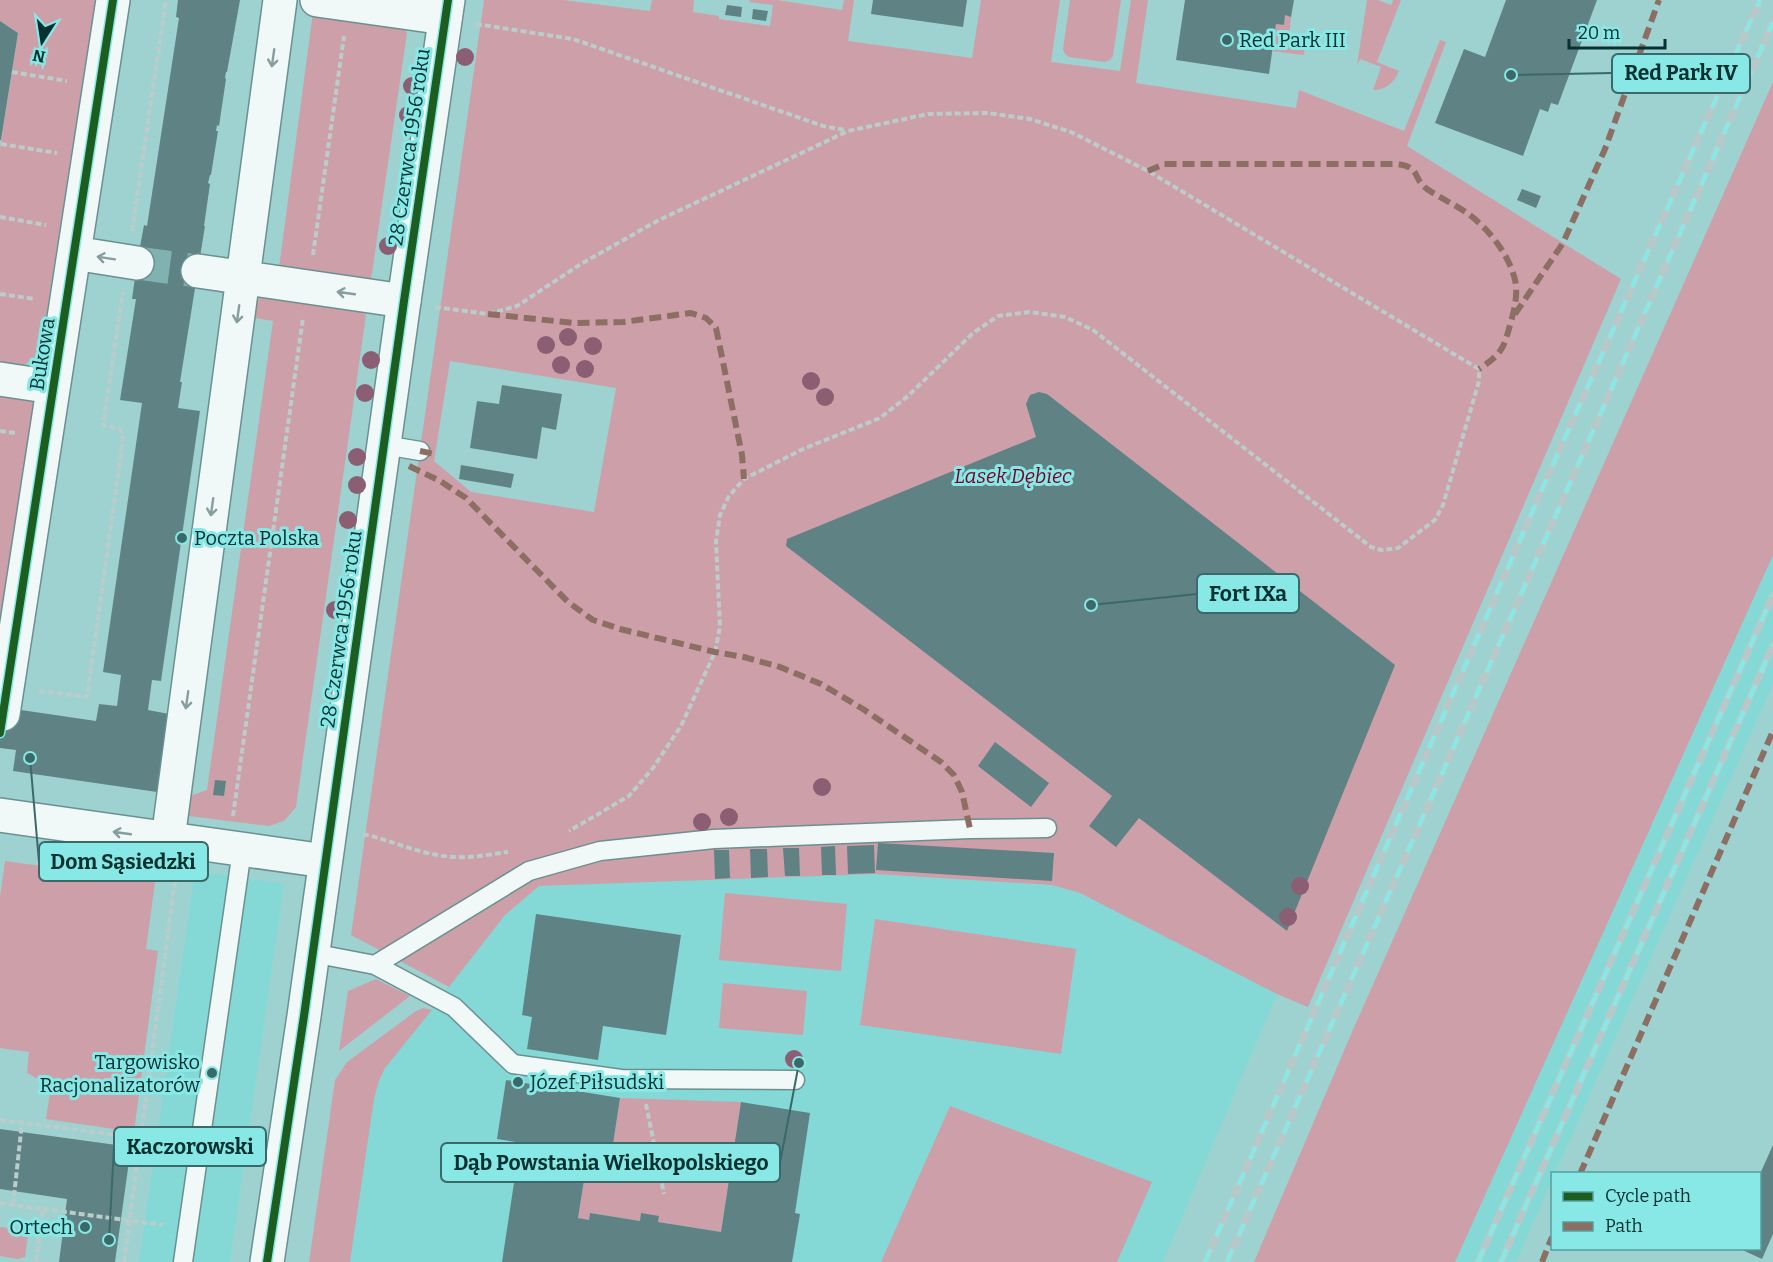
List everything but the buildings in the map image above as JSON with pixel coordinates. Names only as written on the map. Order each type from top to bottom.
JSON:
[{"type":"street","name":"Bukowa","points":[[5,703],[6,658],[53,387],[113,0]]},
{"type":"street","points":[[173,853],[243,278],[280,0]]},
{"type":"street","points":[[317,0],[454,14]]},
{"type":"street","name":"28 Czerwca 1956 roku","points":[[267,1262],[384,445],[419,304],[454,14]]},
{"type":"street","points":[[74,253],[132,262]]},
{"type":"street","points":[[198,271],[419,304]]},
{"type":"street","points":[[0,379],[53,387]]},
{"type":"street","points":[[0,815],[173,853],[236,849],[325,861]]},
{"type":"lane","points":[[384,445],[420,451]]},
{"type":"lane","points":[[375,965],[529,871],[600,851],[714,839],[1047,828]]},
{"type":"lane","points":[[183,1262],[236,849]]},
{"type":"lane","points":[[312,953],[375,965],[454,1007],[513,1064],[621,1079],[795,1080]]},
{"type":"path","points":[[5,703],[21,688],[87,697],[123,439],[120,429],[103,425],[132,262],[166,0]]},
{"type":"path","points":[[454,14],[573,39],[823,126],[848,131]]},
{"type":"path","points":[[236,849],[308,288],[345,28]]},
{"type":"path","points":[[12,72],[78,82]]},
{"type":"path","points":[[419,304],[488,314],[517,306],[581,264],[657,221],[848,131],[928,114],[988,113],[1030,119],[1071,132],[1148,171],[1479,369],[1479,381],[1443,505],[1435,520],[1398,548],[1381,550],[1371,547],[1093,330],[1065,317],[1029,312],[998,316],[972,333],[908,396],[880,418],[803,449],[744,479],[729,496],[720,515],[716,542],[720,627],[715,652],[681,726],[653,768],[629,796],[568,832]]},
{"type":"path","points":[[1,144],[67,155]]},
{"type":"path","points":[[0,217],[56,226]]},
{"type":"path","points":[[0,294],[45,301]]},
{"type":"path","points":[[357,832],[416,851],[456,857],[510,852]]},
{"type":"path","points":[[124,1262],[141,1138],[173,853]]},
{"type":"path","points":[[642,1079],[664,1194]]},
{"type":"path","points":[[0,1120],[141,1138]]},
{"type":"path","points":[[13,1204],[22,1123]]},
{"type":"path","points":[[0,1203],[188,1229]]},
{"type":"path","points":[[36,1262],[43,1209]]},
{"type":"shaded area","points":[[1773,555],[1773,684],[1555,1172],[1551,1172],[1551,1182],[1516,1262],[1455,1262]]},
{"type":"shaded area","name":"Targowisko Racjonalizatorów","points":[[195,871],[284,884],[230,1262],[139,1262]]},
{"type":"shaded area","points":[[876,874],[1052,885],[1080,893],[1277,994],[1163,1262],[350,1262],[374,1099],[385,1068],[505,915],[539,886]]},
{"type":"green space","points":[[0,0],[94,0],[95,2],[40,355],[22,366],[0,363],[0,149],[18,33],[0,21]]},
{"type":"green space","name":"Lasek Dębiec","points":[[484,0],[563,0],[650,11],[652,0],[694,0],[693,12],[719,16],[719,19],[770,26],[773,5],[749,2],[750,0],[777,0],[842,10],[844,0],[854,0],[848,41],[972,58],[981,0],[1060,0],[1051,62],[1120,71],[1131,0],[1148,0],[1136,83],[1296,108],[1299,90],[1404,131],[1440,40],[1446,42],[1407,146],[1621,279],[1308,1007],[1277,994],[1080,893],[1052,885],[876,874],[539,886],[505,915],[449,987],[351,935]],"holes":[[[450,361],[616,388],[594,512],[471,492],[434,461]]]},
{"type":"green space","points":[[1070,0],[1121,0],[1113,56],[1110,60],[1105,62],[1069,57],[1065,54],[1063,49]]},
{"type":"green space","points":[[1367,0],[1378,0],[1391,5],[1393,0],[1401,0],[1377,62],[1399,71],[1389,85],[1378,90],[1373,90],[1381,67],[1360,59],[1357,65]]},
{"type":"green space","points":[[313,12],[402,27],[407,33],[371,280],[279,268]]},
{"type":"green space","points":[[1285,15],[1291,17],[1289,37],[1306,40],[1304,55],[1272,51],[1276,24],[1284,25]]},
{"type":"green space","points":[[1773,82],[1773,555],[1455,1262],[1254,1262],[1352,1032]]},
{"type":"green space","points":[[266,295],[361,311],[366,315],[296,807],[284,821],[269,826],[189,816],[184,798],[207,790],[273,321],[249,317],[254,304]]},
{"type":"green space","points":[[0,389],[30,393],[36,402],[5,609],[0,621]]},
{"type":"green space","points":[[5,861],[155,882],[146,949],[158,951],[134,1132],[46,1119],[51,1086],[27,1073],[29,1052],[0,1048],[0,897]]},
{"type":"green space","points":[[725,893],[847,904],[841,971],[719,960]]},
{"type":"green space","points":[[875,919],[1076,949],[1061,1054],[860,1025]]},
{"type":"green space","points":[[376,979],[410,996],[339,1051],[348,991]]},
{"type":"green space","points":[[723,983],[807,991],[803,1035],[719,1028]]},
{"type":"green space","points":[[423,1008],[432,1010],[385,1068],[379,1081],[374,1099],[350,1262],[309,1262],[335,1080],[347,1062]]},
{"type":"green space","points":[[620,1098],[741,1102],[721,1232],[658,1222],[659,1216],[640,1221],[590,1213],[589,1220],[578,1218],[585,1174],[570,1172],[574,1151],[611,1156]]},
{"type":"green space","points":[[950,1106],[1152,1182],[1117,1262],[881,1262]]},
{"type":"green space","points":[[0,1227],[24,1230],[28,1235],[25,1257],[18,1259],[0,1256]]},
{"type":"tunnel","points":[[137,263],[198,271]]},
{"type":"railway","points":[[1205,1262],[1544,485],[1760,0]]},
{"type":"railway","points":[[1227,1262],[1773,22]]},
{"type":"railway","points":[[1478,1262],[1773,595]]},
{"type":"railway","points":[[1501,1262],[1773,645]]},
{"type":"marked path","points":[[1515,314],[1563,243],[1605,149],[1659,0]]},
{"type":"marked path","points":[[1148,171],[1164,164],[1405,165],[1413,170],[1427,189],[1467,213],[1483,226],[1503,251],[1512,270],[1516,295],[1506,338],[1498,354],[1479,369]]},
{"type":"marked path","points":[[488,314],[574,323],[623,322],[691,313],[706,318],[716,328],[742,455],[744,479]]},
{"type":"marked path","points":[[420,451],[435,454]]},
{"type":"marked path","points":[[409,466],[440,481],[466,498],[568,602],[593,620],[620,629],[780,667],[821,684],[863,709],[941,762],[954,775],[962,792],[970,829]]},
{"type":"marked path","points":[[1581,1172],[1773,731]]},
{"type":"marked path","points":[[1542,1262],[1551,1240]]},
{"type":"cycle path","points":[[0,733],[113,0]]},
{"type":"cycle path","points":[[267,1262],[448,0]]},
{"type":"place","name":"Red Park III","points":[[1227,40]]},
{"type":"place","name":"Red Park IV","points":[[1511,75]]},
{"type":"place","name":"Poczta Polska","points":[[182,538]]},
{"type":"place","name":"Fort IXa","points":[[1091,605]]},
{"type":"place","name":"Dom Sąsiedzki","points":[[30,758]]},
{"type":"place","name":"Dąb Powstania Wielkopolskiego","points":[[799,1063]]},
{"type":"place","name":"Targowisko Racjonalizatorów","points":[[212,1073]]},
{"type":"place","name":"Józef Piłsudski","points":[[518,1082]]},
{"type":"place","name":"Ortech","points":[[85,1227]]},
{"type":"place","name":"Kaczorowski","points":[[109,1240]]}]
